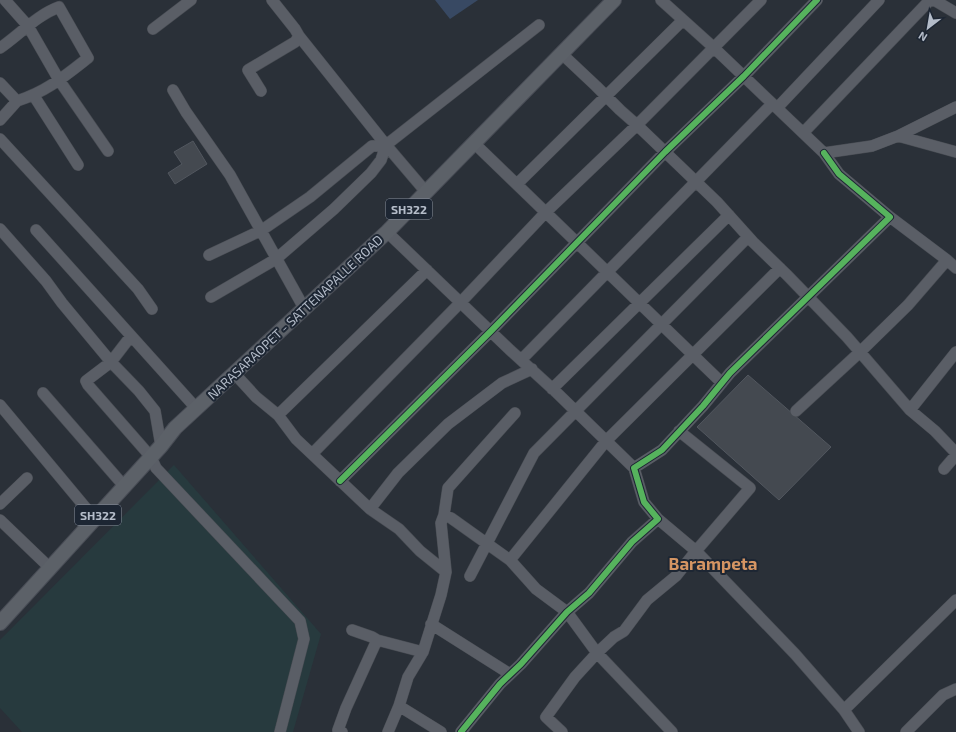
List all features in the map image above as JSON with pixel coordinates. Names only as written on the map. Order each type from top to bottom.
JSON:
[{"type":"main road","name":"NARASARAOPET - SATTENAPALLE ROAD","points":[[0,623],[151,457],[175,428],[387,232],[614,0]]},
{"type":"street","points":[[5,0],[28,26],[59,80],[108,151]]},
{"type":"street","points":[[153,29],[191,0]]},
{"type":"street","points":[[272,0],[386,145],[426,192]]},
{"type":"street","points":[[660,0],[744,76],[824,153],[839,174],[890,217],[956,268]]},
{"type":"street","points":[[312,454],[460,303],[546,212],[637,125],[761,0]]},
{"type":"street","points":[[340,481],[491,331],[665,152],[744,76],[817,0]]},
{"type":"street","points":[[522,360],[696,181],[775,106],[879,0]]},
{"type":"street","points":[[803,133],[930,0]]},
{"type":"street","points":[[934,0],[956,13]]},
{"type":"street","points":[[0,120],[17,101],[34,96],[59,80],[88,58],[59,7],[28,26],[1,47]]},
{"type":"street","points":[[517,184],[683,20]]},
{"type":"street","points":[[211,297],[276,260],[371,174],[381,160],[386,145],[539,25]]},
{"type":"street","points":[[260,91],[248,70],[295,42],[299,36]]},
{"type":"street","points":[[562,54],[717,202],[748,237],[808,296],[860,352],[910,410],[935,431],[956,454],[944,469]]},
{"type":"street","points":[[0,83],[17,101]]},
{"type":"street","points":[[173,90],[186,112],[230,175],[262,230],[276,260],[304,308]]},
{"type":"street","points":[[34,96],[78,165]]},
{"type":"street","points":[[824,153],[872,146],[898,136],[956,107]]},
{"type":"street","points":[[898,136],[956,152]]},
{"type":"street","points":[[0,139],[138,289],[152,309]]},
{"type":"street","points":[[474,143],[722,383]]},
{"type":"street","points":[[209,256],[262,230],[310,197],[372,146],[386,145]]},
{"type":"street","points":[[552,388],[729,215]]},
{"type":"street","points":[[634,468],[662,450],[703,406],[730,373],[890,217]]},
{"type":"street","points":[[0,229],[46,281],[62,303],[111,362],[139,391],[155,411],[160,446]]},
{"type":"street","points":[[36,230],[196,408]]},
{"type":"street","points":[[387,232],[634,468],[644,502],[658,519],[696,551],[795,654],[844,710],[854,731]]},
{"type":"street","points":[[470,576],[534,453],[748,237]]},
{"type":"street","points":[[796,410],[860,352],[908,305],[947,260]]},
{"type":"street","points":[[510,560],[606,441],[780,268]]},
{"type":"street","points":[[278,415],[427,270]]},
{"type":"street","points":[[131,336],[111,362],[86,381],[151,457],[156,468],[300,621],[304,639],[280,732]]},
{"type":"street","points":[[910,410],[956,352]]},
{"type":"street","points":[[370,509],[398,473],[448,424],[474,406],[502,383],[532,369]]},
{"type":"street","points":[[234,372],[256,397],[278,415],[296,439],[340,481],[370,509],[399,529],[420,551],[446,572]]},
{"type":"street","points":[[43,393],[124,486]]},
{"type":"street","points":[[0,405],[95,519]]},
{"type":"street","points":[[388,732],[399,706],[408,677],[423,652],[431,624],[442,595],[446,572],[441,523],[444,516],[448,488],[516,413]]},
{"type":"street","points":[[562,732],[546,717],[575,677],[614,637],[624,631],[647,600],[676,576],[750,488],[679,431]]},
{"type":"street","points":[[0,504],[27,478]]},
{"type":"street","points":[[444,516],[451,518],[510,560],[536,589],[566,612],[597,653],[672,732]]},
{"type":"street","points":[[461,732],[500,684],[521,664],[566,612],[589,593],[632,542],[658,519]]},
{"type":"street","points":[[0,520],[50,568]]},
{"type":"street","points":[[844,710],[956,600]]},
{"type":"street","points":[[431,624],[510,674]]},
{"type":"street","points":[[352,630],[372,636],[377,640],[423,652]]},
{"type":"street","points":[[342,732],[338,730],[346,708],[377,640]]},
{"type":"street","points":[[906,732],[943,694],[956,689]]},
{"type":"street","points":[[399,706],[441,732]]},
{"type":"green space","points":[[174,465],[321,634],[293,732],[22,732],[0,708],[0,640]]},
{"type":"water","points":[[435,0],[478,0],[450,19]]},
{"type":"building","points":[[193,141],[207,164],[175,184],[168,173],[182,164],[174,152]]},
{"type":"building","points":[[748,375],[831,447],[779,500],[697,427]]},
{"type":"cycle path","points":[[340,481],[491,331],[665,152],[744,76],[817,0]]},
{"type":"cycle path","points":[[461,732],[500,684],[521,664],[567,612],[589,593],[632,542],[658,519],[644,502],[634,468],[662,450],[703,406],[730,373],[890,217],[839,174],[824,153]]},
{"type":"district","name":"Barampeta","points":[[713,563]]}]
